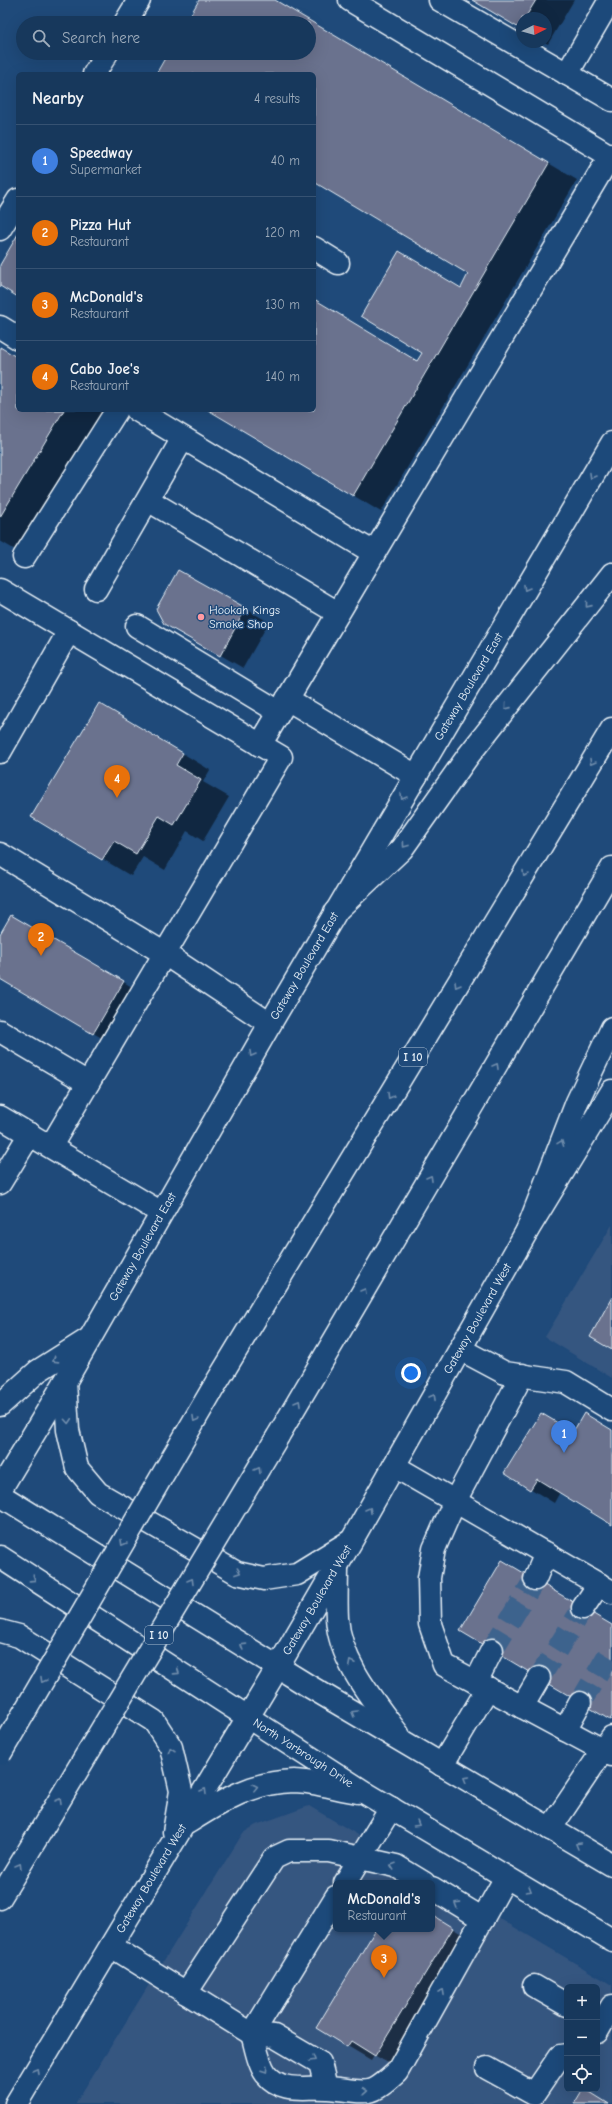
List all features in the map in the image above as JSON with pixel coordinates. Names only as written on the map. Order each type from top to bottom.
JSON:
[{"type":"main road","points":[[129,16],[139,0]]},
{"type":"main road","points":[[260,744],[611,156],[350,0]]},
{"type":"main road","points":[[440,0],[612,100]]},
{"type":"main road","points":[[568,74],[610,0]]},
{"type":"main road","points":[[95,72],[103,60]]},
{"type":"main road","points":[[0,229],[16,203]]},
{"type":"main road","points":[[316,249],[338,262]]},
{"type":"main road","points":[[0,327],[16,337]]},
{"type":"main road","points":[[24,557],[117,412]]},
{"type":"main road","points":[[140,412],[374,554]]},
{"type":"main road","points":[[96,589],[183,438]]},
{"type":"main road","name":"Gateway Boulevard East","points":[[0,1490],[65,1382],[160,1212],[612,443]]},
{"type":"main road","points":[[148,500],[338,613]]},
{"type":"main road","points":[[336,912],[402,849],[468,756],[612,574]]},
{"type":"main road","points":[[0,590],[280,757],[51,1146]]},
{"type":"main road","points":[[137,626],[416,776]]},
{"type":"main road","points":[[0,752],[69,631]]},
{"type":"main road","name":"I 10","points":[[0,1754],[215,1385],[612,729]]},
{"type":"main road","points":[[0,854],[164,954],[270,1024]]},
{"type":"main road","name":"I 10","points":[[0,1898],[278,1436],[612,868]]},
{"type":"main road","points":[[527,1231],[577,1102],[612,1028]]},
{"type":"main road","points":[[0,1031],[88,1083]]},
{"type":"main road","name":"Gateway Boulevard West","points":[[16,2104],[248,1718],[352,1540],[527,1231],[612,1091]]},
{"type":"main road","points":[[0,1117],[160,1212]]},
{"type":"main road","points":[[0,1183],[30,1134]]},
{"type":"main road","points":[[0,1405],[38,1371],[88,1339]]},
{"type":"main road","points":[[460,1349],[505,1373],[566,1382],[612,1410]]},
{"type":"main road","points":[[522,1375],[455,1501],[434,1549],[429,1578],[430,1624],[444,1665],[566,1730],[609,1747],[550,1828]]},
{"type":"main road","points":[[65,1382],[68,1430],[77,1468],[98,1493],[237,1573],[264,1579],[296,1574],[352,1540]]},
{"type":"main road","points":[[394,1466],[605,1588],[583,1608]]},
{"type":"main road","points":[[0,1495],[278,1667],[612,1865]]},
{"type":"main road","points":[[535,1579],[546,1553]]},
{"type":"main road","name":"North Yarbrough Drive","points":[[0,1558],[367,1794],[612,1940]]},
{"type":"main road","points":[[337,1565],[337,1619],[344,1649],[361,1683],[403,1742]]},
{"type":"main road","points":[[0,1631],[19,1636],[154,1720],[171,1747],[181,1791],[173,1844]]},
{"type":"main road","points":[[442,1765],[482,1685],[492,1650]]},
{"type":"main road","points":[[522,1707],[539,1678]]},
{"type":"main road","points":[[566,1730],[580,1703]]},
{"type":"main road","points":[[184,1825],[234,1794],[273,1783],[295,1781],[367,1794]]},
{"type":"main road","points":[[347,1880],[391,1808]]},
{"type":"main road","points":[[186,1993],[274,1858],[290,1851],[329,1851],[359,1859],[396,1866],[419,1880]]},
{"type":"main road","points":[[333,1902],[252,2034],[259,2061],[267,2075],[278,2084],[301,2090],[326,2088],[350,2091],[371,2091],[397,2072],[506,1877]]},
{"type":"main road","points":[[435,1890],[483,1919]]},
{"type":"main road","points":[[111,1946],[252,2034],[274,2036],[320,2064],[326,2088]]},
{"type":"main road","points":[[534,1986],[564,2003]]},
{"type":"main road","points":[[602,2028],[612,2006]]},
{"type":"main road","points":[[487,2068],[534,2094],[560,2056],[564,2055]]},
{"type":"shaded area","points":[[612,1225],[612,1378],[545,1337]]},
{"type":"shaded area","points":[[309,1806],[434,1880],[333,1880],[333,1932],[435,1932],[435,1880],[612,1985],[612,2104],[75,2104],[243,1833],[256,1825]]},
{"type":"building","points":[[199,0],[275,0],[302,16],[190,16]]},
{"type":"building","points":[[472,0],[536,0],[529,12],[516,12],[516,26]]},
{"type":"building","points":[[316,24],[549,163],[353,496],[211,412],[316,412],[316,300],[417,361],[422,353],[361,316],[399,251],[461,288],[468,274],[316,183],[316,72],[157,72],[164,60],[316,60]]},
{"type":"building","points":[[16,237],[16,296],[0,286],[0,265]]},
{"type":"building","points":[[0,347],[16,357],[16,412],[63,412],[0,517]]},
{"type":"building","name":"Hookah Kings Smoke Shop","points":[[178,570],[246,608],[220,656],[164,624],[156,609]]},
{"type":"building","points":[[99,703],[183,753],[176,765],[201,780],[174,825],[159,816],[136,854],[114,841],[102,860],[31,817]]},
{"type":"building","points":[[11,915],[124,981],[93,1034],[0,979],[0,934]]},
{"type":"building","points":[[612,1297],[612,1350],[590,1337]]},
{"type":"building","points":[[541,1413],[573,1432],[584,1413],[612,1430],[612,1525],[537,1479],[530,1490],[504,1473]]},
{"type":"building","points":[[502,1560],[612,1625],[612,1716],[610,1720],[460,1631]]},
{"type":"building","points":[[435,1917],[453,1928],[375,2056],[351,2041],[347,2047],[316,2028],[374,1932],[435,1932]]},
{"type":"building","points":[[581,2092],[590,2092],[609,2104],[574,2104]]},
{"type":"tunnel","points":[[492,1650],[535,1579]]},
{"type":"tunnel","points":[[539,1678],[583,1608]]},
{"type":"tunnel","points":[[580,1703],[612,1649]]},
{"type":"place","name":"Hookah Kings Smoke Shop","points":[[201,617]]},
{"type":"place","name":"Cabo Joe's","points":[[117,798]]},
{"type":"place","name":"Pizza Hut","points":[[41,956]]},
{"type":"place","name":"Speedway","points":[[564,1453]]},
{"type":"place","name":"McDonald's","points":[[384,1978]]}]
